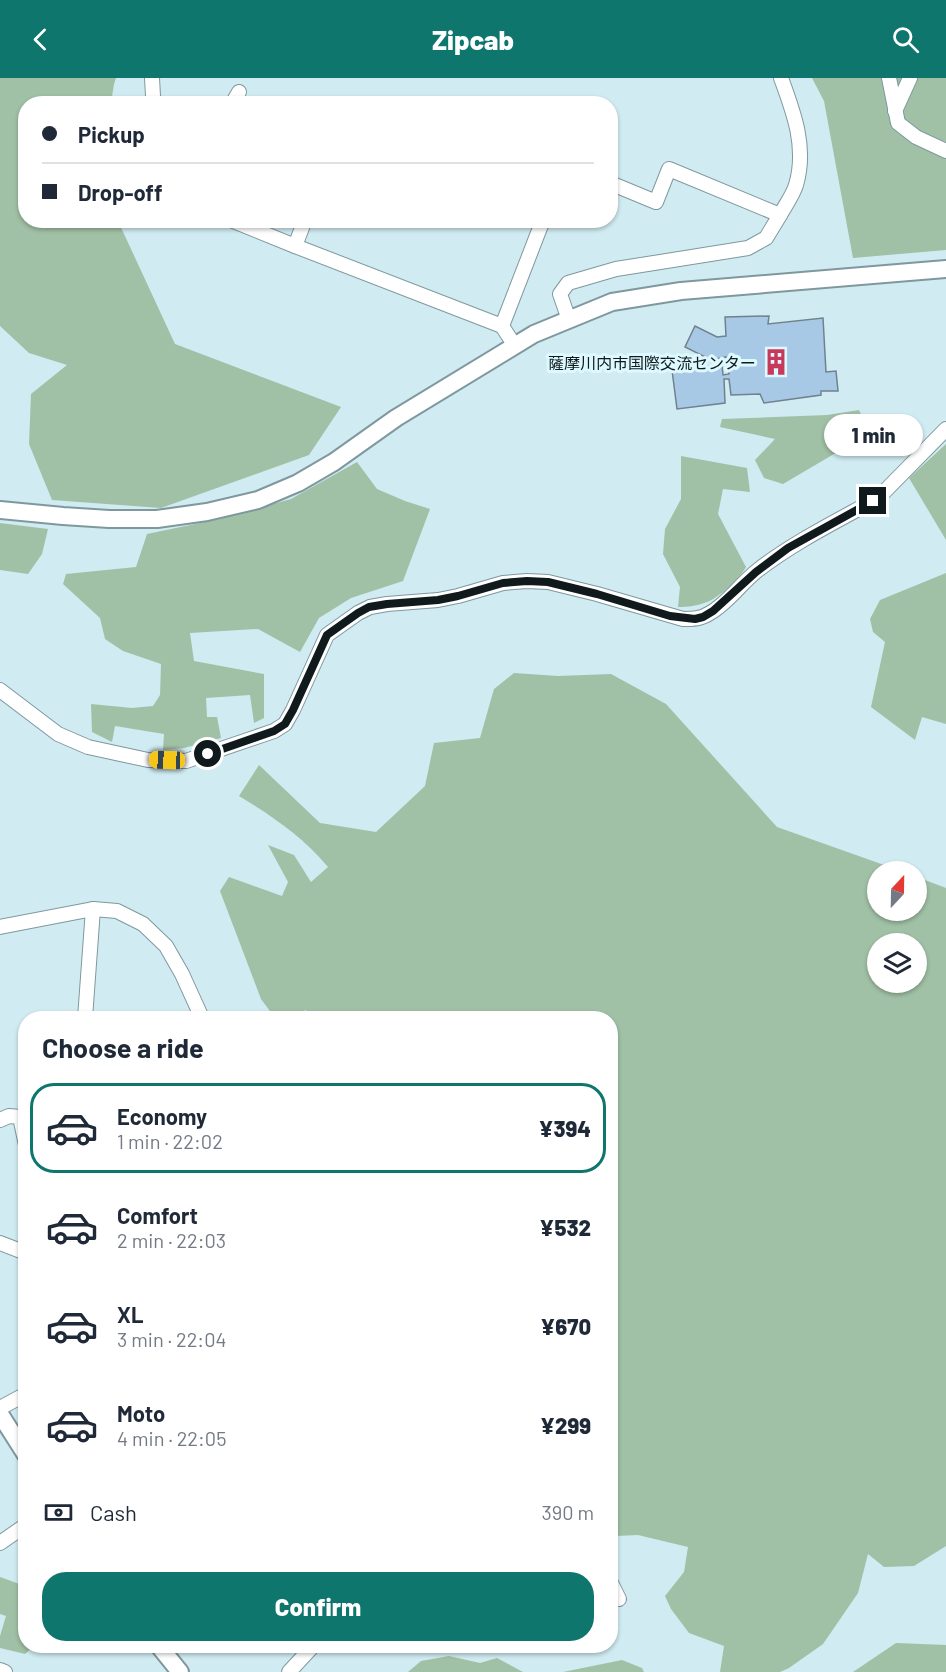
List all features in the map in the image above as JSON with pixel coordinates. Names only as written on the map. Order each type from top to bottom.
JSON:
[{"type":"street","points":[[152,78],[153,96]]},
{"type":"street","points":[[569,320],[560,294],[568,284],[616,269],[748,248],[766,238],[795,186],[800,159],[797,121],[781,78]]},
{"type":"street","points":[[889,78],[898,123],[916,137],[946,151]]},
{"type":"street","points":[[895,111],[910,78]]},
{"type":"street","points":[[618,186],[656,202],[669,169],[780,215]]},
{"type":"street","points":[[251,228],[502,326],[515,346]]},
{"type":"street","points":[[295,246],[302,228]]},
{"type":"street","points":[[502,326],[540,228]]},
{"type":"street","points":[[0,510],[109,519],[157,519],[207,512],[258,500],[298,483],[334,462],[396,418],[534,334],[612,302],[681,291],[946,268]]},
{"type":"street","points":[[0,690],[58,734],[88,747],[148,760],[186,761],[274,731],[285,724],[327,635],[369,607],[438,600],[503,583],[527,581],[548,582],[683,619],[703,617],[788,548],[878,497],[946,429]]},
{"type":"street","points":[[0,927],[93,909],[117,911],[143,924],[166,946],[199,1011]]},
{"type":"street","points":[[86,1011],[93,909]]},
{"type":"street","points":[[0,1120],[9,1116],[18,1117]]},
{"type":"street","points":[[0,1243],[18,1250]]},
{"type":"street","points":[[0,1408],[18,1398]]},
{"type":"street","points":[[0,1414],[18,1442]]},
{"type":"street","points":[[0,1543],[18,1531]]},
{"type":"street","points":[[168,1653],[180,1672]]},
{"type":"street","points":[[289,1672],[307,1653]]},
{"type":"street","points":[[0,1670],[5,1672]]},
{"type":"green space","points":[[0,78],[116,78],[112,96],[18,96],[18,228],[121,228],[175,344],[341,407],[309,455],[161,508],[52,500],[29,444],[31,394],[67,365],[29,353],[0,326]]},
{"type":"green space","points":[[812,78],[946,78],[946,250],[853,258],[824,101]]},
{"type":"green space","points":[[859,410],[867,427],[851,444],[783,484],[764,478],[755,460],[775,439],[720,427],[722,419],[827,415]]},
{"type":"green space","points":[[946,444],[946,540],[909,478]]},
{"type":"green space","points":[[681,456],[747,468],[750,492],[723,489],[718,514],[746,567],[729,587],[712,600],[678,607],[680,587],[663,554],[665,529],[681,499]]},
{"type":"green space","points":[[357,462],[377,489],[430,509],[403,581],[351,598],[319,618],[300,652],[258,629],[190,633],[194,661],[264,674],[264,718],[254,723],[250,695],[206,698],[207,717],[217,717],[221,738],[184,748],[163,750],[164,734],[115,726],[112,742],[92,732],[91,704],[132,708],[153,706],[160,695],[161,664],[123,651],[105,639],[100,618],[63,584],[66,574],[136,567],[147,534],[219,519],[291,499]]},
{"type":"green space","points":[[0,523],[48,529],[42,554],[28,574],[0,570]]},
{"type":"green space","points":[[946,573],[946,724],[922,717],[915,740],[871,707],[885,642],[873,632],[870,619],[880,600]]},
{"type":"green space","points":[[514,673],[558,676],[611,674],[666,704],[777,827],[873,861],[867,861],[867,921],[927,921],[927,881],[946,888],[946,1546],[914,1566],[884,1567],[868,1554],[858,1593],[823,1644],[780,1672],[720,1672],[724,1646],[689,1633],[671,1609],[665,1596],[684,1572],[688,1547],[638,1535],[618,1536],[618,1011],[270,1011],[261,999],[220,891],[229,877],[282,896],[288,882],[268,845],[294,855],[311,882],[328,867],[286,828],[239,796],[259,765],[320,823],[376,832],[425,786],[434,743],[480,738],[494,689]]},
{"type":"green space","points":[[0,1577],[18,1583],[18,1652],[0,1648],[0,1636],[6,1616],[0,1614]]},
{"type":"green space","points":[[896,1643],[946,1645],[946,1672],[853,1672]]},
{"type":"green space","points":[[449,1656],[480,1663],[497,1658],[523,1672],[408,1672],[421,1661]]},
{"type":"green space","points":[[622,1660],[642,1668],[644,1672],[563,1672]]},
{"type":"building","name":"薩摩川内市国際交流センター","points":[[769,316],[768,324],[823,318],[826,372],[836,371],[838,391],[821,391],[821,395],[764,403],[760,394],[731,395],[729,379],[724,379],[725,403],[677,409],[672,370],[722,365],[723,375],[729,374],[726,357],[711,360],[685,347],[695,326],[717,337],[726,336],[725,317]]},
{"type":"place","name":"薩摩川内市国際交流センター","points":[[776,362]]},
{"type":"route","points":[[208,754],[274,731],[285,724],[327,635],[369,607],[438,600],[503,583],[527,581],[548,582],[670,616],[695,619],[713,611],[756,572],[788,548],[873,501]]}]
